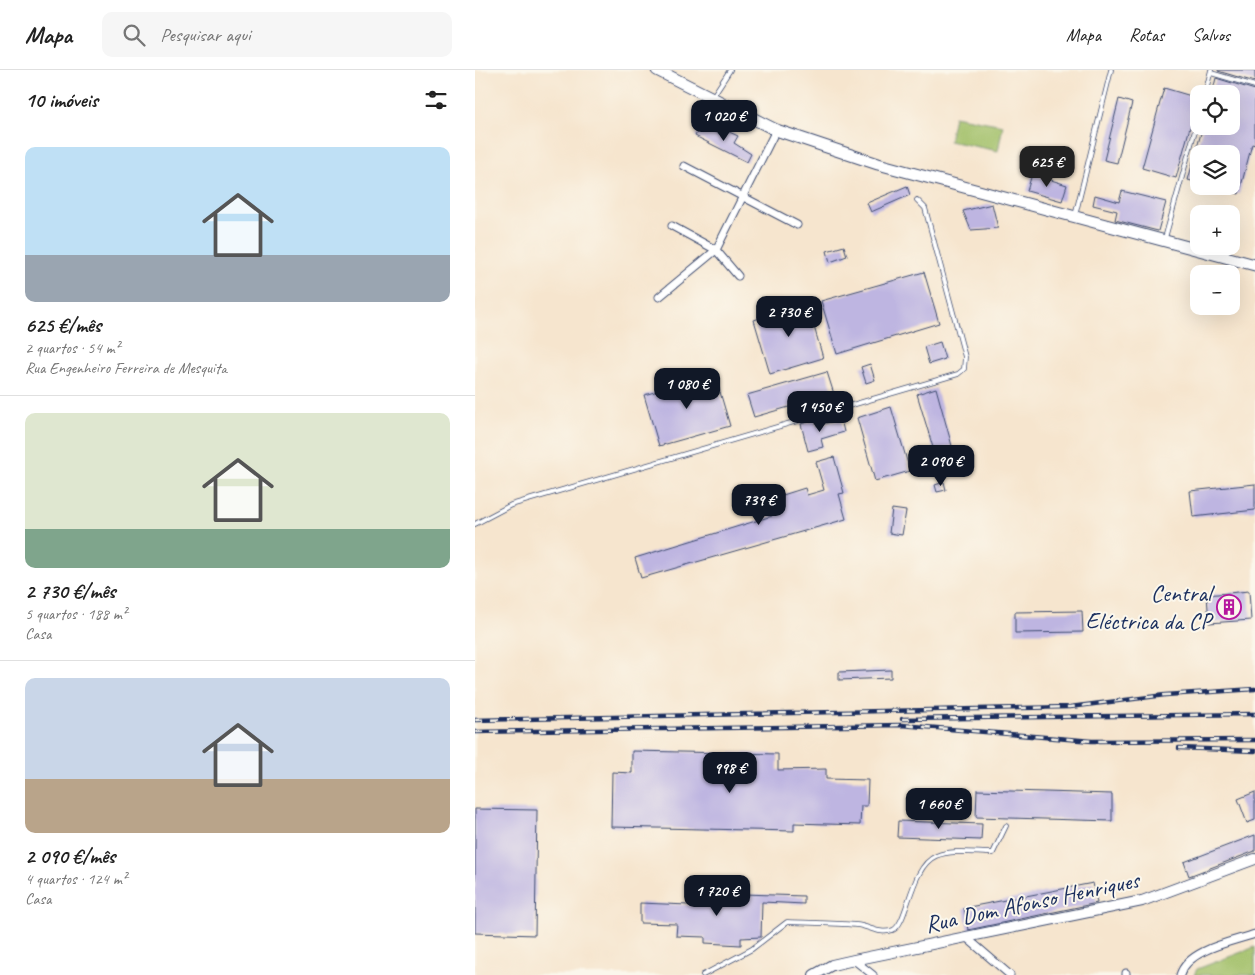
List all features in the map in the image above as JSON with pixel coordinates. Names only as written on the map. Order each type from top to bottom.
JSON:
[{"type":"main road","points":[[657,70],[776,130],[878,164],[1255,265]]},
{"type":"street","points":[[659,297],[716,250],[776,130]]},
{"type":"street","points":[[684,166],[744,196],[797,226]]},
{"type":"street","points":[[672,226],[716,250],[738,276]]},
{"type":"street","name":"Rua Dom Afonso Henriques","points":[[814,975],[832,965],[854,960],[1142,901],[1255,859]]},
{"type":"street","points":[[1180,975],[1183,967],[1201,953],[1255,934]]},
{"type":"street","points":[[967,938],[1010,975]]},
{"type":"street","points":[[854,960],[873,975]]},
{"type":"lane","points":[[712,98],[730,70]]},
{"type":"lane","points":[[1075,217],[1111,70]]},
{"type":"lane","points":[[1207,85],[1211,72],[1255,86]]},
{"type":"lane","points":[[1165,240],[1194,135]]},
{"type":"lane","points":[[475,524],[511,505],[958,374],[964,369],[965,357],[925,208],[917,200]]},
{"type":"lane","points":[[703,975],[752,949],[787,922],[859,925],[876,931],[889,931],[897,928],[902,922],[913,885],[929,860],[943,854],[993,853],[1006,826]]},
{"type":"green space","points":[[954,116],[1003,125],[998,151],[949,141]]},
{"type":"green space","points":[[1255,947],[1255,975],[1194,975],[1197,969]]},
{"type":"building","points":[[1255,70],[1255,82],[1218,71]]},
{"type":"building","points":[[1216,78],[1239,85],[1214,85]]},
{"type":"building","points":[[1240,85],[1255,90],[1255,145],[1252,144],[1240,190],[1240,145],[1198,145],[1200,135],[1240,135]]},
{"type":"building","points":[[1164,88],[1190,96],[1190,127],[1176,178],[1142,168]]},
{"type":"building","points":[[1119,99],[1132,103],[1117,163],[1104,160]]},
{"type":"building","points":[[700,127],[720,134],[723,129],[738,136],[734,143],[751,154],[747,162],[695,136]]},
{"type":"building","points":[[1032,174],[1067,185],[1062,201],[1027,191]]},
{"type":"building","points":[[907,186],[910,195],[871,212],[867,203]]},
{"type":"building","points":[[1122,191],[1166,202],[1158,231],[1115,220],[1117,211],[1093,205],[1095,195],[1119,202]]},
{"type":"building","points":[[992,204],[998,228],[971,230],[963,211]]},
{"type":"building","points":[[844,246],[847,256],[830,262],[827,251]]},
{"type":"building","points":[[924,272],[939,323],[837,354],[821,301]]},
{"type":"building","points":[[807,302],[823,358],[770,374],[754,320]]},
{"type":"building","points":[[940,342],[945,359],[929,364],[924,347]]},
{"type":"building","points":[[870,364],[875,380],[866,383],[861,367]]},
{"type":"building","points":[[827,372],[834,394],[754,417],[747,395]]},
{"type":"building","points":[[715,375],[730,426],[659,446],[644,395]]},
{"type":"building","points":[[936,388],[952,446],[934,451],[917,394]]},
{"type":"building","points":[[891,407],[910,471],[875,481],[857,418]]},
{"type":"building","points":[[841,419],[844,432],[821,439],[823,447],[808,451],[801,424],[815,420],[817,426]]},
{"type":"building","points":[[834,457],[844,493],[839,494],[846,519],[641,578],[635,558],[772,516],[767,500],[805,488],[807,495],[824,490],[816,462]]},
{"type":"building","points":[[944,482],[946,490],[937,492],[935,485]]},
{"type":"building","points":[[1255,484],[1255,510],[1193,517],[1190,491]]},
{"type":"building","points":[[892,509],[906,511],[902,535],[889,533]]},
{"type":"building","name":"Central Eléctrica da CP","points":[[1249,591],[1251,620],[1209,623],[1207,595]]},
{"type":"building","points":[[1082,611],[1083,632],[1015,633],[1015,612]]},
{"type":"building","points":[[891,670],[891,678],[839,680],[839,672]]},
{"type":"building","points":[[632,751],[778,754],[778,770],[826,769],[826,779],[868,780],[867,806],[861,806],[860,825],[794,823],[794,831],[611,827],[612,772],[632,773]]},
{"type":"building","points":[[977,790],[1112,794],[1112,821],[976,817]]},
{"type":"building","points":[[1255,792],[1255,820],[1247,823],[1238,799]]},
{"type":"building","points":[[475,809],[537,810],[535,935],[475,933]]},
{"type":"building","points":[[898,821],[982,824],[981,840],[897,837]]},
{"type":"building","points":[[1255,835],[1255,851],[1189,876],[1184,862]]},
{"type":"building","points":[[1093,883],[1097,903],[968,930],[964,908]]},
{"type":"building","points":[[713,893],[804,896],[804,904],[762,902],[761,937],[741,938],[741,945],[705,943],[705,937],[676,936],[677,924],[640,923],[640,903],[713,906]]},
{"type":"railway","points":[[475,720],[1070,707],[1165,695],[1255,689]]},
{"type":"railway","points":[[902,719],[1255,714]]},
{"type":"railway","points":[[475,732],[901,725],[1092,741],[1255,740]]},
{"type":"railway","points":[[1179,748],[1255,751]]},
{"type":"place","name":"Central Eléctrica da CP","points":[[1229,607]]}]
